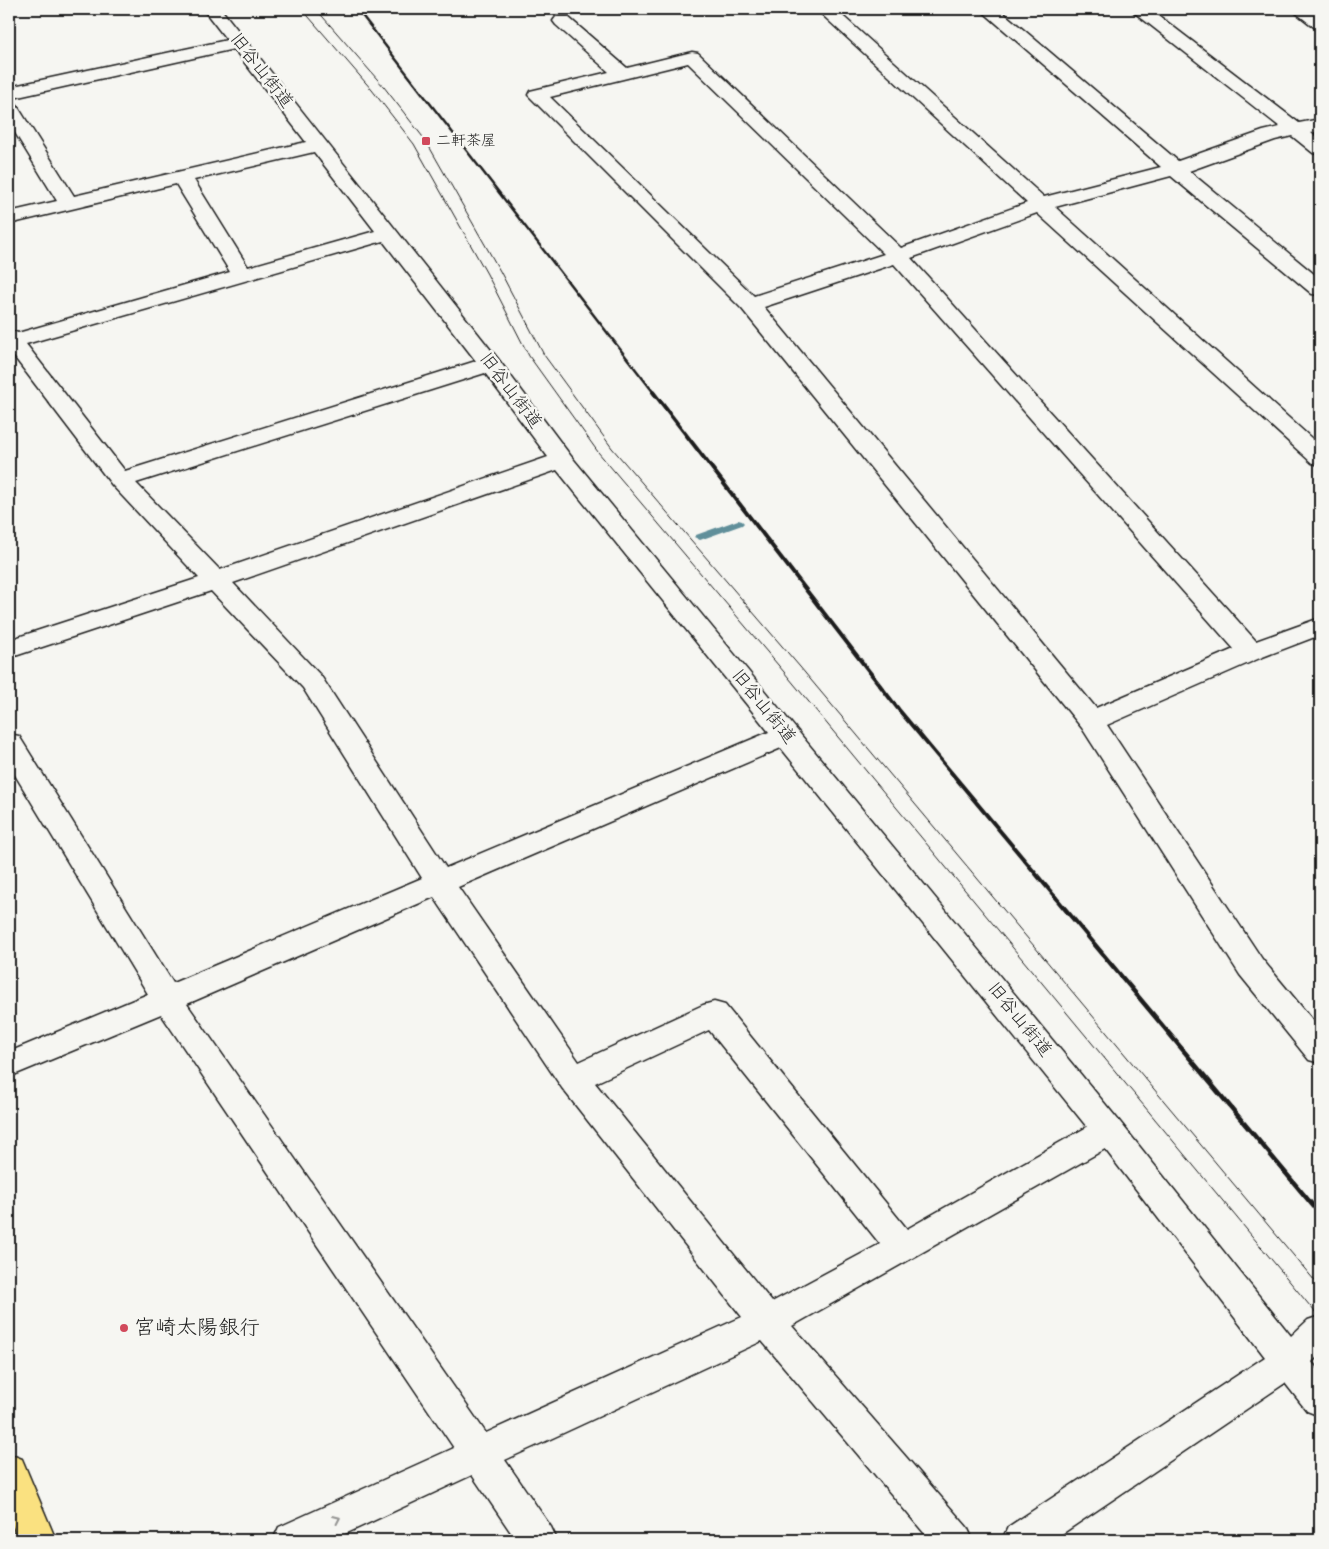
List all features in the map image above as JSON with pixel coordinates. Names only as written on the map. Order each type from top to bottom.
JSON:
[{"type":"highway","points":[[9,1472],[37,1540]]},
{"type":"street","name":"旧谷山街道","points":[[212,9],[386,234],[490,364],[562,460],[1109,1130],[1262,1323],[1320,1400]]},
{"type":"street","points":[[825,9],[1320,458]]},
{"type":"street","points":[[990,9],[1175,169],[1320,289]]},
{"type":"street","points":[[1139,9],[1320,149]]},
{"type":"street","points":[[1300,9],[1320,23]]},
{"type":"street","points":[[562,21],[623,74]]},
{"type":"street","points":[[9,93],[240,43]]},
{"type":"street","points":[[1251,652],[898,256],[692,57],[536,95],[750,304],[1091,722],[1251,967],[1320,1051]]},
{"type":"street","points":[[9,108],[69,204]]},
{"type":"street","points":[[750,304],[898,256],[1042,204],[1175,169],[1270,135],[1320,125]]},
{"type":"street","points":[[9,218],[317,145]]},
{"type":"street","points":[[182,177],[242,275]]},
{"type":"street","points":[[386,234],[10,340],[120,480],[312,682],[440,882],[573,1079],[767,1322],[954,1540]]},
{"type":"street","points":[[120,480],[490,364]]},
{"type":"street","points":[[9,649],[217,580],[562,460]]},
{"type":"street","points":[[1091,722],[1251,652],[1320,626]]},
{"type":"street","points":[[9,1064],[167,999],[786,735]]},
{"type":"street","points":[[9,743],[167,999],[538,1540]]},
{"type":"street","points":[[573,1079],[714,1014],[903,1248]]},
{"type":"street","points":[[292,1540],[767,1322],[903,1248],[1109,1130]]},
{"type":"street","points":[[1021,1540],[1289,1361],[1320,1331]]},
{"type":"waterway","points":[[700,537],[738,523]]},
{"type":"tram line","points":[[302,9],[372,90],[414,144],[487,274],[529,356],[598,452],[784,672],[1320,1318]]},
{"type":"tram line","points":[[316,9],[384,87],[426,141],[500,271],[544,355],[612,448],[800,667],[1320,1287]]},
{"type":"railway","points":[[357,9],[654,393]]},
{"type":"railway","points":[[653,392],[899,710],[1056,898]]},
{"type":"railway","points":[[1055,897],[1320,1214]]},
{"type":"place","name":"二軒茶屋","points":[[426,141]]},
{"type":"place","name":"宮崎太陽銀行","points":[[124,1328]]}]
